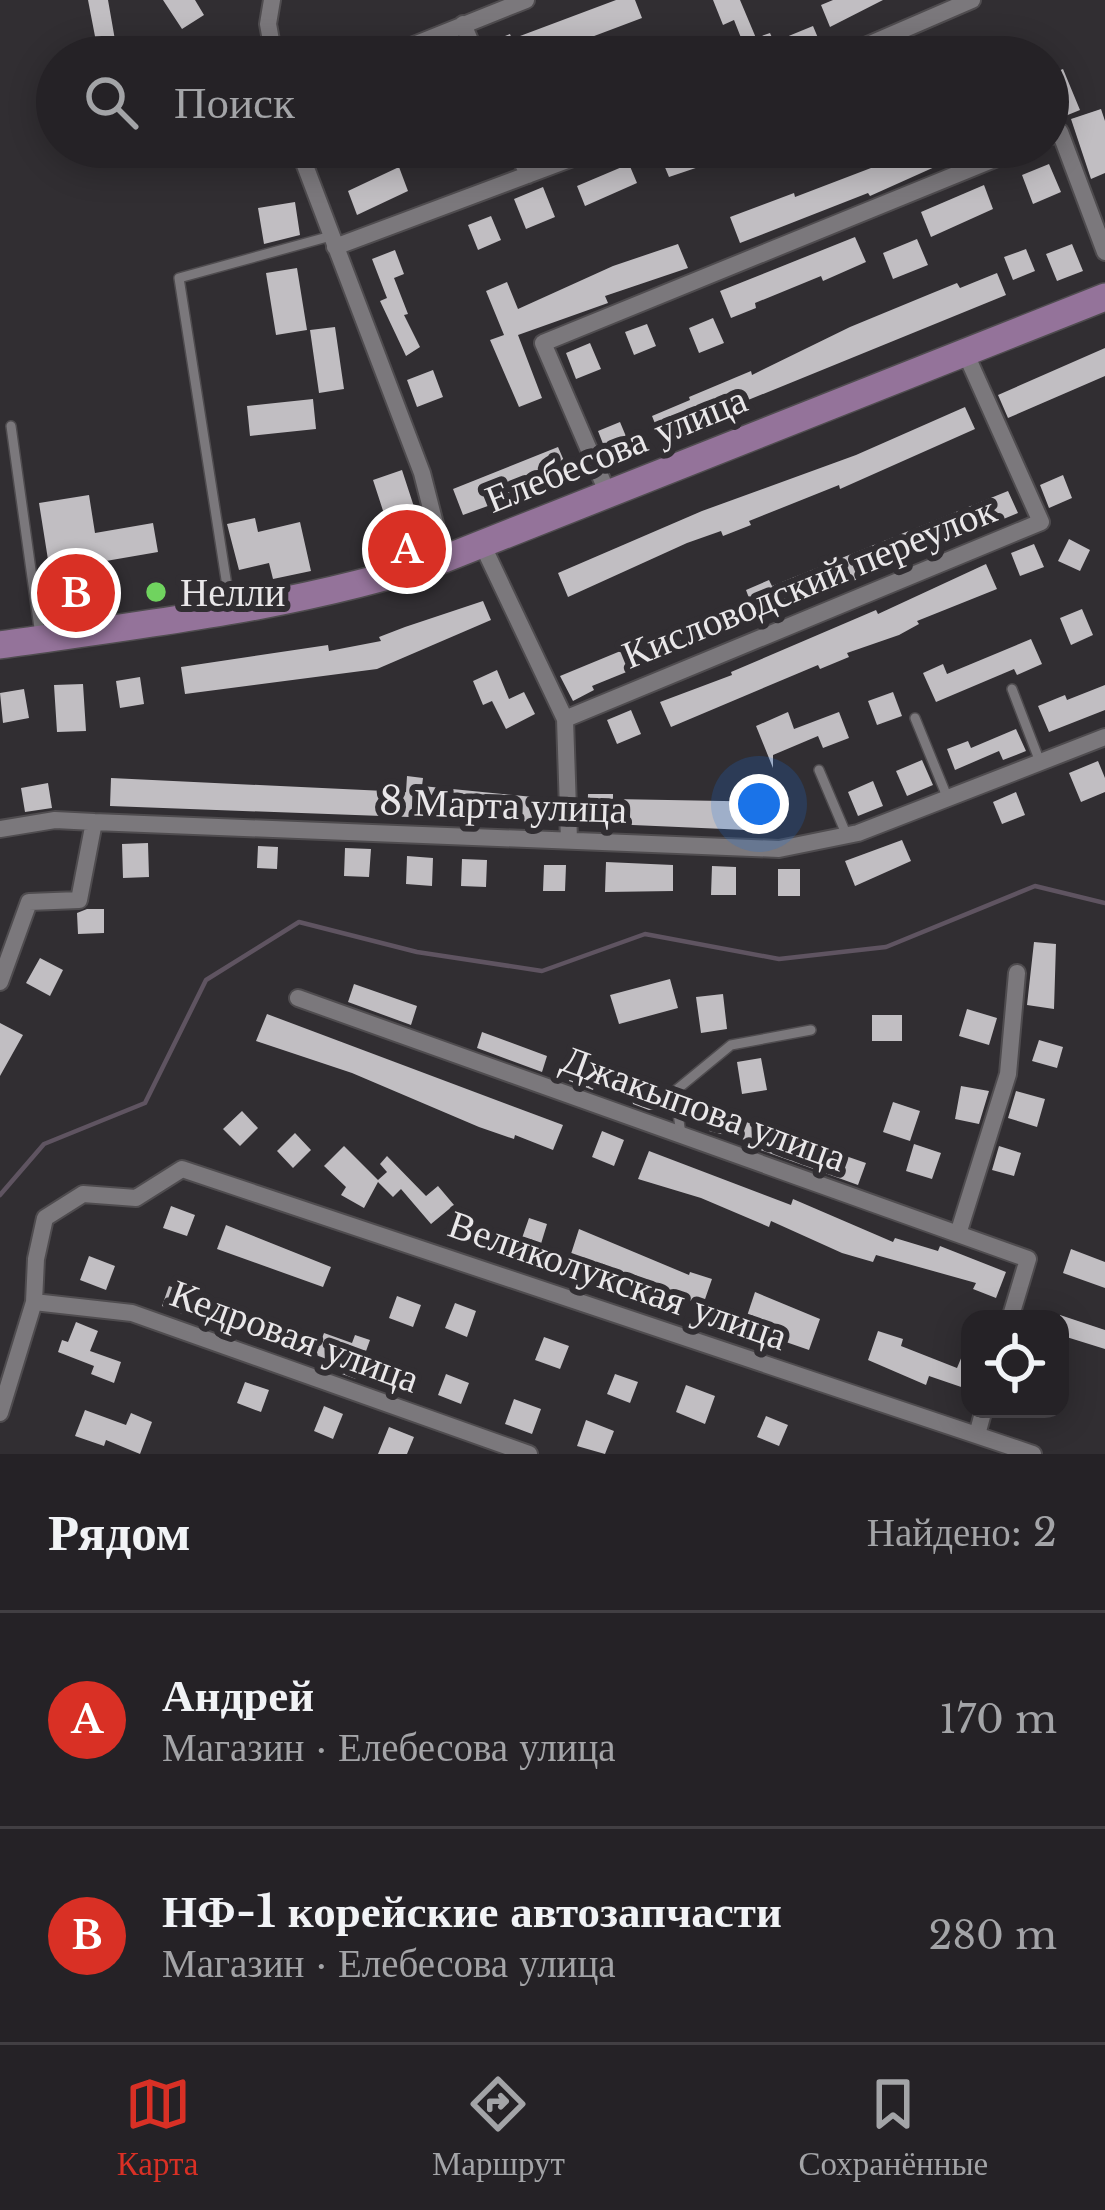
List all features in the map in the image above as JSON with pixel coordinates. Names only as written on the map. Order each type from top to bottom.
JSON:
[{"type":"main road","name":"Елебесова улица","points":[[0,645],[363,586],[445,559],[1105,297]]},
{"type":"street","points":[[270,36],[272,0]]},
{"type":"street","points":[[434,36],[526,0]]},
{"type":"street","points":[[889,36],[972,0]]},
{"type":"street","points":[[463,24],[468,36]]},
{"type":"street","points":[[1069,156],[1105,252]]},
{"type":"street","points":[[306,168],[422,472],[445,559]]},
{"type":"street","points":[[525,168],[528,175]]},
{"type":"street","points":[[333,242],[546,168]]},
{"type":"street","points":[[608,494],[543,343],[972,168]]},
{"type":"street","name":"Кисловодский переулок","points":[[565,719],[1041,522],[965,352]]},
{"type":"street","points":[[482,544],[565,719],[569,840]]},
{"type":"street","name":"8 Марта улица","points":[[0,829],[56,820],[779,849],[848,836],[1105,737]]},
{"type":"street","points":[[0,982],[29,902],[79,900],[94,822]]},
{"type":"street","points":[[958,1234],[1008,1074],[1017,973]]},
{"type":"street","name":"Джакыпова улица","points":[[298,998],[1028,1258],[1013,1310]]},
{"type":"street","name":"Великолукская улица","points":[[34,1302],[36,1259],[45,1218],[83,1194],[136,1198],[182,1169],[1033,1454]]},
{"type":"street","points":[[0,1414],[34,1302]]},
{"type":"street","name":"Кедровая улица","points":[[34,1302],[132,1313],[508,1451],[529,1454]]},
{"type":"street","points":[[977,1435],[982,1418]]},
{"type":"lane","points":[[231,611],[179,278],[333,242]]},
{"type":"lane","points":[[11,426],[40,639]]},
{"type":"lane","points":[[1012,689],[1040,763]]},
{"type":"lane","points":[[915,718],[948,799]]},
{"type":"lane","points":[[819,770],[848,836]]},
{"type":"lane","points":[[681,1135],[675,1091],[731,1045],[812,1030]]},
{"type":"building","points":[[88,0],[108,0],[114,36],[95,36]]},
{"type":"building","points":[[163,0],[195,0],[204,15],[182,29]]},
{"type":"building","points":[[616,0],[635,0],[642,18],[594,36],[520,36]]},
{"type":"building","points":[[713,0],[740,0],[755,36],[740,36],[734,20],[723,25]]},
{"type":"building","points":[[833,0],[883,0],[830,27],[821,5]]},
{"type":"building","points":[[813,26],[817,36],[789,36]]},
{"type":"building","points":[[1069,83],[1080,110],[1069,114]]},
{"type":"building","points":[[1101,109],[1105,173],[1091,179],[1071,119]]},
{"type":"building","points":[[399,168],[408,191],[357,215],[348,191]]},
{"type":"building","points":[[620,168],[631,168],[637,183],[585,206],[577,186]]},
{"type":"building","points":[[665,168],[696,168],[669,177]]},
{"type":"building","points":[[871,168],[932,168],[740,243],[730,217],[794,193],[795,197]]},
{"type":"building","points":[[1051,168],[1061,192],[1033,204],[1022,175]]},
{"type":"building","points":[[984,185],[993,209],[931,237],[921,212]]},
{"type":"building","points":[[543,187],[555,217],[526,229],[514,199]]},
{"type":"building","points":[[295,202],[300,235],[264,244],[258,208]]},
{"type":"building","points":[[491,216],[501,240],[478,250],[468,225]]},
{"type":"building","points":[[855,237],[866,262],[755,303],[756,308],[731,318],[720,291]]},
{"type":"building","points":[[917,239],[928,265],[893,279],[883,253]]},
{"type":"building","points":[[678,244],[688,268],[605,296],[608,303],[518,335],[542,398],[519,407],[490,340],[504,335],[486,291],[507,282],[518,309],[613,266]]},
{"type":"building","points":[[1072,244],[1083,271],[1057,281],[1046,254]]},
{"type":"building","points":[[1026,249],[1035,271],[1013,280],[1004,257]]},
{"type":"building","points":[[395,250],[404,274],[394,278],[408,314],[404,315],[420,347],[406,356],[380,301],[387,298],[372,259]]},
{"type":"building","points":[[297,268],[307,330],[276,335],[266,273]]},
{"type":"building","points":[[997,273],[1006,295],[660,436],[652,416],[689,397],[751,371],[752,375],[850,327],[957,283],[960,288]]},
{"type":"building","points":[[713,318],[724,343],[699,353],[689,328]]},
{"type":"building","points":[[647,324],[656,346],[634,355],[625,332]]},
{"type":"building","points":[[335,327],[344,389],[319,393],[310,330]]},
{"type":"building","points":[[590,343],[601,369],[576,379],[566,353]]},
{"type":"building","points":[[1105,348],[1105,376],[1008,418],[998,395]]},
{"type":"building","points":[[433,370],[443,397],[417,407],[407,380]]},
{"type":"building","points":[[313,399],[316,429],[250,436],[247,406]]},
{"type":"building","points":[[965,407],[975,429],[840,489],[839,485],[749,521],[751,525],[687,543],[568,597],[558,573]]},
{"type":"building","points":[[620,422],[630,446],[607,454],[598,431]]},
{"type":"building","points":[[558,447],[568,470],[527,486],[529,491],[463,515],[453,489]]},
{"type":"building","points":[[402,470],[417,516],[388,526],[373,480]]},
{"type":"building","points":[[1063,475],[1072,498],[1049,508],[1040,485]]},
{"type":"building","points":[[1008,491],[1018,513],[800,603],[797,595],[742,618],[745,624],[592,686],[594,690],[573,701],[560,676],[749,598],[746,590],[769,580],[772,586]]},
{"type":"building","points":[[89,495],[95,533],[153,523],[158,552],[100,562],[106,603],[56,610],[39,503]]},
{"type":"building","points":[[255,518],[258,532],[300,522],[311,571],[273,579],[269,563],[239,570],[227,524]]},
{"type":"building","points":[[1069,539],[1090,550],[1080,571],[1058,561]]},
{"type":"building","points":[[1034,544],[1044,567],[1020,576],[1011,553]]},
{"type":"building","points":[[986,564],[997,589],[917,621],[899,635],[847,653],[849,657],[820,669],[818,665],[671,727],[660,702],[876,610],[878,614]]},
{"type":"building","points":[[483,601],[491,620],[377,669],[185,694],[181,667],[381,641],[379,637]]},
{"type":"building","points":[[1082,609],[1093,635],[1071,645],[1060,618]]},
{"type":"building","points":[[1031,639],[1042,664],[1017,675],[1014,669],[936,702],[923,673],[943,664],[947,674]]},
{"type":"building","points":[[497,670],[509,699],[524,692],[535,714],[506,729],[492,701],[483,705],[473,681]]},
{"type":"building","points":[[140,677],[144,704],[120,708],[116,681]]},
{"type":"building","points":[[83,684],[86,731],[57,732],[54,685]]},
{"type":"building","points":[[1105,685],[1105,710],[1049,732],[1038,706]]},
{"type":"building","points":[[24,689],[29,718],[3,723],[0,693]]},
{"type":"building","points":[[893,692],[902,716],[877,725],[868,701]]},
{"type":"building","points":[[631,710],[641,734],[617,744],[607,720]]},
{"type":"building","points":[[788,712],[794,729],[839,712],[849,738],[823,748],[818,736],[773,755],[773,768],[756,726]]},
{"type":"building","points":[[1016,729],[1026,751],[1003,760],[999,751],[955,770],[947,749],[968,741],[971,748]]},
{"type":"building","points":[[922,760],[933,785],[907,796],[896,771]]},
{"type":"building","points":[[1098,761],[1105,792],[1081,802],[1069,773]]},
{"type":"building","points":[[407,776],[423,778],[422,786],[543,798],[541,822],[110,806],[111,778],[406,792]]},
{"type":"building","points":[[873,781],[883,806],[858,816],[848,792]]},
{"type":"building","points":[[48,783],[52,808],[25,812],[21,788]]},
{"type":"building","points":[[1016,792],[1025,815],[1002,824],[993,802]]},
{"type":"building","points":[[588,794],[613,794],[613,799],[773,802],[772,831],[587,823]]},
{"type":"building","points":[[902,840],[911,861],[855,886],[845,861]]},
{"type":"building","points":[[148,843],[149,877],[123,878],[122,844]]},
{"type":"building","points":[[258,846],[278,847],[277,869],[257,868]]},
{"type":"building","points":[[345,848],[371,849],[369,877],[344,876]]},
{"type":"building","points":[[407,856],[433,858],[432,886],[406,884]]},
{"type":"building","points":[[462,859],[487,860],[486,887],[461,886]]},
{"type":"building","points":[[606,862],[673,865],[673,891],[605,892]]},
{"type":"building","points":[[544,865],[566,865],[565,891],[543,891]]},
{"type":"building","points":[[712,866],[736,867],[736,895],[711,895]]},
{"type":"building","points":[[778,869],[800,869],[800,896],[778,896]]},
{"type":"building","points":[[104,909],[104,933],[78,934],[77,913]]},
{"type":"building","points":[[1034,942],[1056,944],[1054,1009],[1027,1005]]},
{"type":"building","points":[[40,958],[63,970],[50,996],[26,983]]},
{"type":"building","points":[[670,979],[678,1008],[619,1024],[610,995]]},
{"type":"building","points":[[354,984],[417,1006],[411,1025],[348,1002]]},
{"type":"building","points":[[723,994],[727,1029],[701,1033],[696,997]]},
{"type":"building","points":[[967,1009],[997,1018],[989,1045],[959,1036]]},
{"type":"building","points":[[267,1014],[563,1125],[553,1150],[479,1127],[352,1073],[256,1041]]},
{"type":"building","points":[[872,1015],[902,1015],[902,1041],[872,1041]]},
{"type":"building","points":[[0,1023],[23,1035],[0,1076]]},
{"type":"building","points":[[482,1032],[547,1056],[542,1072],[477,1048]]},
{"type":"building","points":[[1039,1040],[1063,1047],[1057,1068],[1032,1061]]},
{"type":"building","points":[[761,1058],[767,1090],[742,1094],[737,1062]]},
{"type":"building","points":[[575,1064],[599,1072],[593,1090],[569,1081]]},
{"type":"building","points":[[660,1083],[665,1107],[649,1110],[633,1104],[630,1090]]},
{"type":"building","points":[[961,1086],[989,1091],[979,1124],[955,1119]]},
{"type":"building","points":[[1016,1091],[1045,1099],[1037,1127],[1008,1118]]},
{"type":"building","points":[[893,1102],[920,1111],[910,1141],[883,1132]]},
{"type":"building","points":[[711,1108],[741,1112],[740,1120],[785,1135],[784,1139],[835,1158],[837,1153],[866,1163],[858,1185],[752,1147],[754,1142],[709,1131]]},
{"type":"building","points":[[242,1111],[258,1128],[240,1146],[223,1129]]},
{"type":"building","points":[[602,1131],[624,1140],[614,1166],[592,1157]]},
{"type":"building","points":[[295,1133],[311,1150],[293,1168],[277,1151]]},
{"type":"building","points":[[914,1144],[941,1153],[932,1179],[906,1171]]},
{"type":"building","points":[[344,1146],[378,1180],[387,1172],[380,1164],[387,1156],[426,1196],[438,1186],[454,1205],[431,1224],[401,1189],[393,1197],[378,1182],[364,1208],[341,1195],[346,1187],[324,1166]]},
{"type":"building","points":[[999,1146],[1021,1153],[1014,1176],[992,1170]]},
{"type":"building","points":[[649,1151],[791,1205],[793,1199],[893,1242],[895,1238],[938,1251],[940,1246],[1006,1272],[996,1298],[973,1289],[976,1283],[876,1255],[873,1262],[842,1253],[771,1221],[769,1227],[701,1198],[638,1179]]},
{"type":"building","points":[[171,1206],[195,1215],[187,1236],[163,1228]]},
{"type":"building","points":[[529,1218],[547,1224],[540,1247],[521,1241]]},
{"type":"building","points":[[226,1225],[331,1267],[323,1287],[217,1249]]},
{"type":"building","points":[[579,1229],[689,1275],[712,1279],[703,1305],[668,1293],[666,1299],[603,1273],[605,1268],[570,1257]]},
{"type":"building","points":[[1071,1249],[1105,1262],[1105,1288],[1063,1273]]},
{"type":"building","points":[[89,1256],[115,1266],[106,1290],[80,1280]]},
{"type":"building","points":[[169,1286],[192,1294],[184,1315],[162,1306]]},
{"type":"building","points":[[755,1292],[820,1319],[809,1350],[783,1341],[785,1332],[746,1319]]},
{"type":"building","points":[[397,1296],[421,1305],[413,1327],[389,1318]]},
{"type":"building","points":[[455,1303],[476,1311],[467,1337],[445,1328]]},
{"type":"building","points":[[1069,1318],[1105,1330],[1105,1349],[1069,1338]]},
{"type":"building","points":[[76,1322],[98,1331],[90,1351],[121,1362],[114,1383],[91,1374],[94,1366],[58,1352]]},
{"type":"building","points":[[878,1331],[903,1339],[901,1346],[957,1368],[961,1358],[961,1387],[929,1376],[926,1385],[868,1360]]},
{"type":"building","points":[[324,1333],[352,1343],[355,1335],[370,1340],[356,1379],[342,1374],[345,1366],[316,1355]]},
{"type":"building","points":[[544,1337],[569,1346],[560,1369],[535,1360]]},
{"type":"building","points":[[446,1374],[469,1383],[461,1404],[438,1395]]},
{"type":"building","points":[[615,1374],[638,1382],[630,1403],[607,1394]]},
{"type":"building","points":[[245,1382],[269,1390],[261,1412],[237,1403]]},
{"type":"building","points":[[686,1385],[715,1396],[705,1424],[676,1412]]},
{"type":"building","points":[[514,1399],[541,1409],[532,1434],[505,1424]]},
{"type":"building","points":[[324,1406],[343,1414],[333,1439],[314,1431]]},
{"type":"building","points":[[85,1410],[126,1425],[131,1413],[152,1422],[140,1454],[106,1440],[104,1446],[75,1436]]},
{"type":"building","points":[[766,1416],[788,1425],[779,1446],[757,1437]]},
{"type":"building","points":[[586,1420],[614,1431],[605,1454],[577,1446]]},
{"type":"building","points":[[389,1427],[414,1437],[407,1454],[378,1454]]},
{"type":"waterway","points":[[0,1195],[44,1144],[145,1103],[206,980],[299,922],[417,952],[542,971],[645,934],[779,959],[886,947],[1035,886],[1105,903]]},
{"type":"place","name":"Андрей","points":[[407,549]]},
{"type":"place","name":"Нелли","points":[[156,592]]},
{"type":"place","name":"НФ-1 корейские автозапчасти","points":[[76,593]]}]
